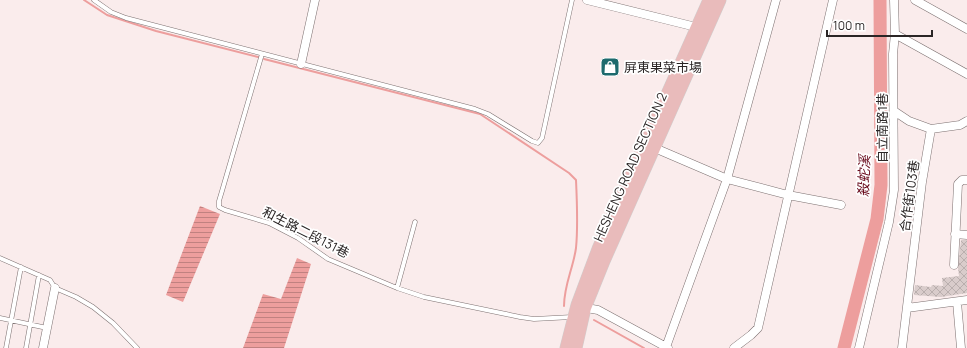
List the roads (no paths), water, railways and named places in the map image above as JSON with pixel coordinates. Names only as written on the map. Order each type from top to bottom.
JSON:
[{"type":"main road","name":"HESHENG ROAD SECTION 2","points":[[702,29],[709,0]]},
{"type":"main road","name":"HESHENG ROAD SECTION 2","points":[[566,348],[579,312],[598,249],[650,146],[702,29],[720,0]]},
{"type":"main road","name":"HESHENG ROAD SECTION 2","points":[[576,348],[579,312]]},
{"type":"street","points":[[301,64],[315,0]]},
{"type":"street","points":[[587,0],[702,29]]},
{"type":"street","points":[[579,312],[598,310],[667,347],[727,179],[776,0]]},
{"type":"street","points":[[734,348],[758,328],[833,0]]},
{"type":"street","name":"自立南路1巷","points":[[860,348],[889,222],[894,190],[894,0]]},
{"type":"street","points":[[915,0],[967,29]]},
{"type":"street","points":[[895,34],[967,74]]},
{"type":"street","points":[[894,111],[909,121],[931,129],[960,125],[967,121]]},
{"type":"street","name":"合作街103巷","points":[[902,348],[922,182],[931,129]]},
{"type":"street","points":[[650,146],[727,179],[788,195],[841,206]]},
{"type":"street","points":[[954,265],[958,184],[962,180],[967,180]]},
{"type":"street","points":[[955,234],[967,234]]},
{"type":"street","points":[[44,348],[55,288]]},
{"type":"street","points":[[908,308],[967,300]]},
{"type":"street","points":[[957,302],[961,348]]},
{"type":"lane","points":[[94,0],[111,12],[126,18],[475,109],[488,114],[532,141],[538,143],[542,138],[572,0]]},
{"type":"lane","name":"和生路二段131巷","points":[[262,54],[220,196],[219,207],[269,224],[298,238],[328,259],[397,288],[424,297],[534,319],[579,312]]},
{"type":"lane","points":[[397,288],[415,222]]},
{"type":"lane","points":[[0,258],[50,280],[55,288],[76,297],[92,307],[113,323],[137,348]]},
{"type":"lane","points":[[6,348],[21,267]]},
{"type":"lane","points":[[26,348],[39,275]]},
{"type":"lane","points":[[0,318],[47,328]]},
{"type":"waterway","points":[[84,0],[107,15],[156,31],[258,57]]},
{"type":"waterway","name":"殺蛇溪","points":[[844,348],[877,219],[881,185],[880,0]]},
{"type":"waterway","points":[[264,59],[480,114],[569,173],[576,180],[577,232],[576,248],[565,291],[564,306]]},
{"type":"waterway","points":[[594,320],[644,348]]},
{"type":"place","name":"屏東果菜市場","points":[[610,67]]}]
